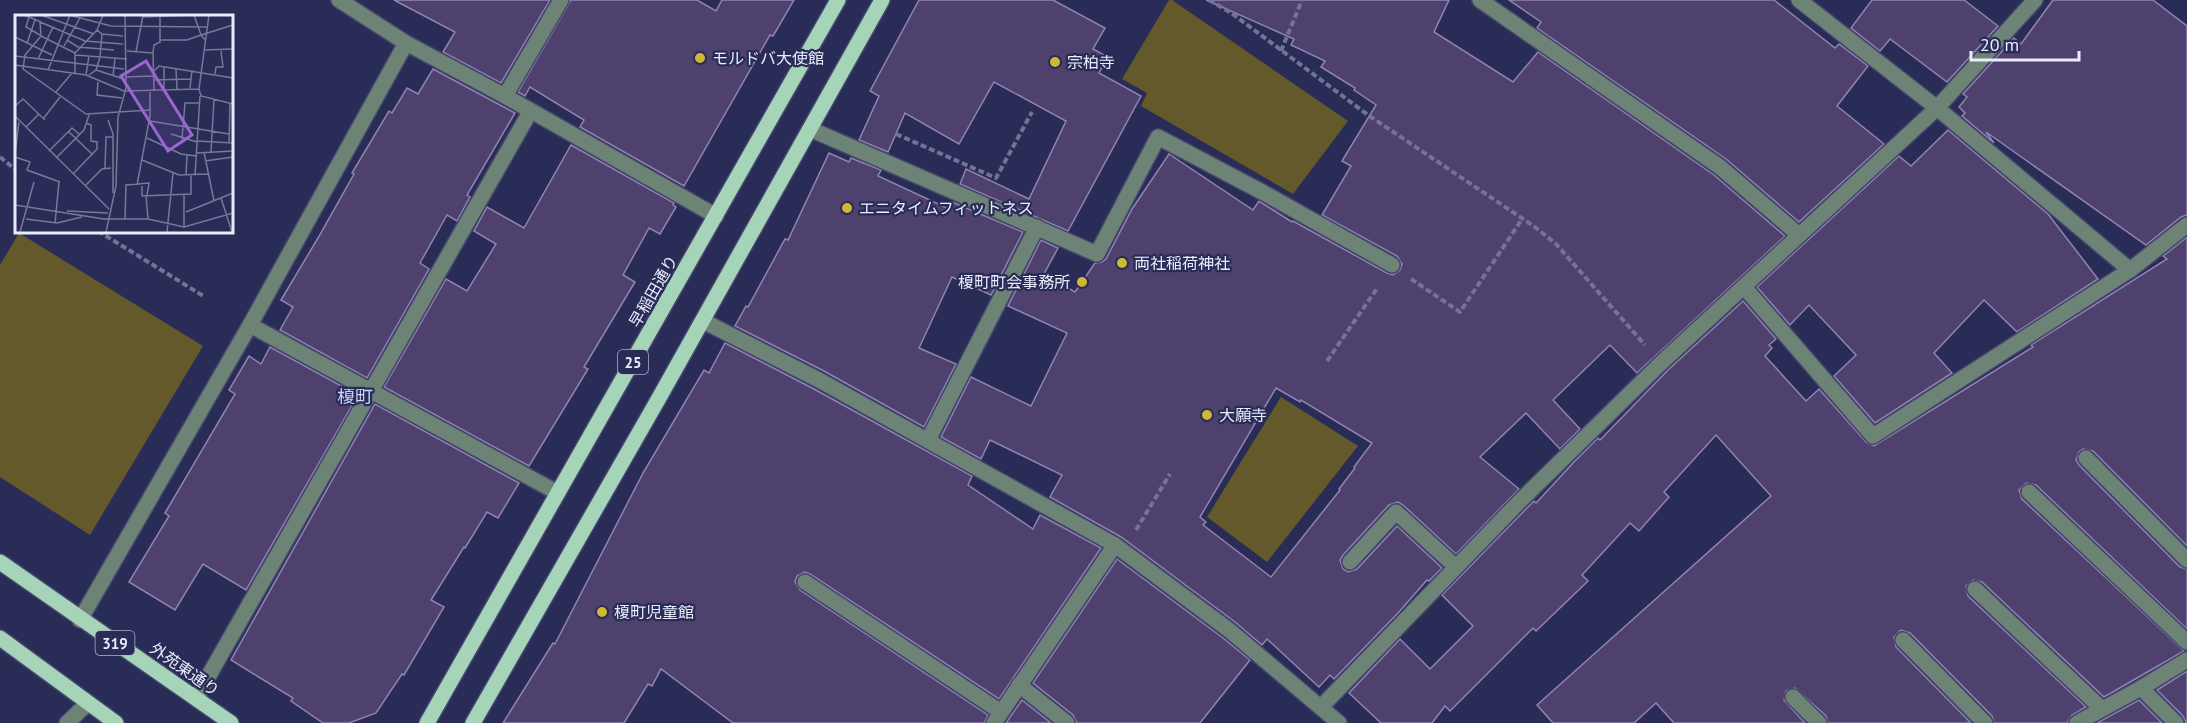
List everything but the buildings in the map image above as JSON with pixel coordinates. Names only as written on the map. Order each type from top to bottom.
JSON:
[{"type":"main road","name":"早稲田通り","points":[[426,723],[838,0]]},
{"type":"main road","name":"25","points":[[473,723],[703,321],[882,0]]},
{"type":"main road","name":"外苑東通り","points":[[0,562],[80,620],[231,723]]},
{"type":"main road","points":[[0,638],[116,723]]},
{"type":"street","points":[[339,0],[406,43],[505,96],[716,216]]},
{"type":"street","points":[[505,96],[561,0]]},
{"type":"street","points":[[1480,0],[1720,167],[1799,235]]},
{"type":"street","points":[[1799,0],[1937,108],[2130,270]]},
{"type":"street","points":[[1321,707],[1520,501],[1661,363],[1937,108],[2035,0]]},
{"type":"street","points":[[80,620],[250,325],[406,43]]},
{"type":"street","points":[[195,698],[530,112]]},
{"type":"street","points":[[810,129],[1097,254],[1158,137],[1392,265]]},
{"type":"street","points":[[1744,287],[1873,436],[2130,270],[2187,225]]},
{"type":"street","points":[[928,440],[1037,227]]},
{"type":"street","points":[[703,321],[819,380],[1119,547],[1229,630],[1339,723]]},
{"type":"street","points":[[250,325],[558,493]]},
{"type":"street","points":[[2086,458],[2187,560]]},
{"type":"street","points":[[2029,492],[2187,642]]},
{"type":"street","points":[[1350,562],[1396,512],[1456,567]]},
{"type":"street","points":[[806,582],[997,717],[1119,547]]},
{"type":"street","points":[[1976,589],[2102,709]]},
{"type":"street","points":[[1903,640],[1985,723]]},
{"type":"street","points":[[2077,723],[2187,660]]},
{"type":"street","points":[[1019,685],[1067,723]]},
{"type":"street","points":[[2141,688],[2176,723]]},
{"type":"street","points":[[1793,697],[1819,723]]},
{"type":"street","points":[[67,723],[88,703]]},
{"type":"path","points":[[1209,0],[1230,12],[1368,115],[1556,244],[1661,363]]},
{"type":"path","points":[[1281,51],[1302,0]]},
{"type":"path","points":[[896,134],[996,178],[1032,112]]},
{"type":"path","points":[[0,157],[15,169]]},
{"type":"path","points":[[1327,360],[1392,265],[1460,312],[1522,219]]},
{"type":"path","points":[[100,232],[205,297]]},
{"type":"path","points":[[1119,547],[1170,474]]},
{"type":"shaded area","points":[[1169,0],[1348,121],[1293,194],[1141,106],[1147,93],[1122,79]]},
{"type":"shaded area","points":[[19,233],[203,346],[90,535],[0,477],[0,265]]},
{"type":"shaded area","points":[[1281,397],[1358,446],[1267,562],[1207,517]]},
{"type":"place","name":"モルドバ大使館","points":[[700,58]]},
{"type":"place","name":"宗柏寺","points":[[1055,62]]},
{"type":"place","name":"エニタイムフィットネス","points":[[847,208]]},
{"type":"place","name":"両社稲荷神社","points":[[1122,263]]},
{"type":"place","name":"榎町町会事務所","points":[[1082,282]]},
{"type":"place","name":"大願寺","points":[[1207,415]]},
{"type":"place","name":"榎町児童館","points":[[602,612]]},
{"type":"district","name":"榎町","points":[[355,396]]}]
